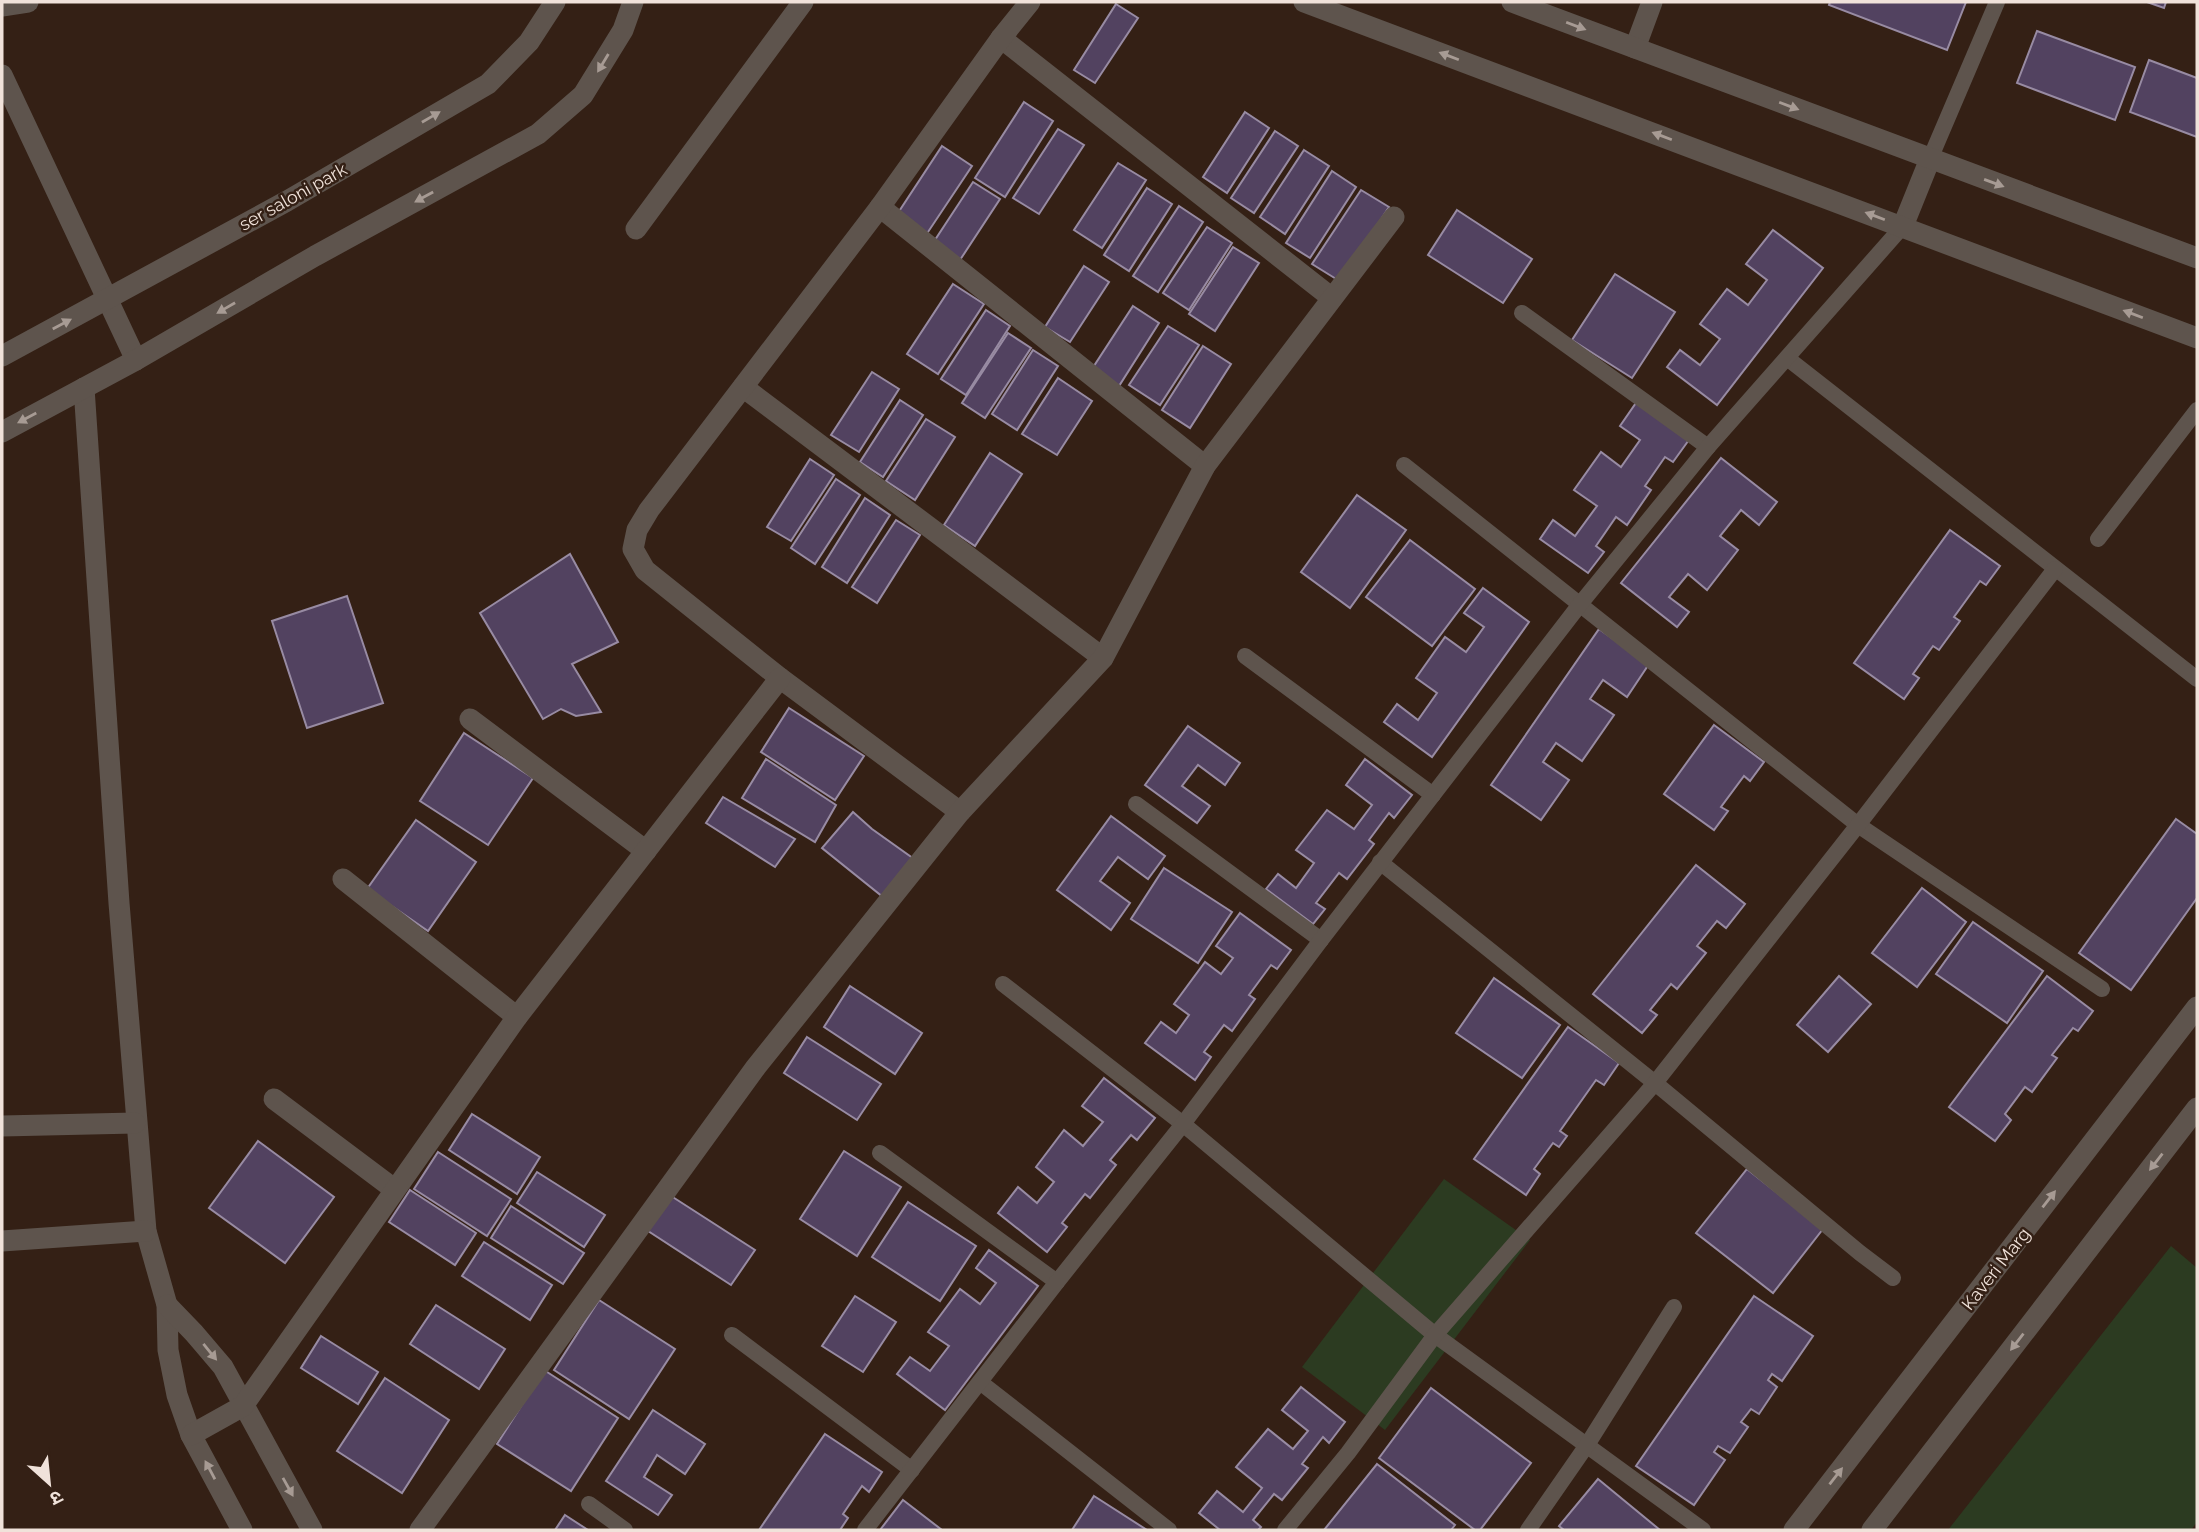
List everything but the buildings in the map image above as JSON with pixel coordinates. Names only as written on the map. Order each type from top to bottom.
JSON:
[{"type":"street","points":[[2,6],[28,2]]},
{"type":"street","name":"ser saloni park","points":[[2,356],[287,201],[488,84],[529,41],[555,2]]},
{"type":"street","points":[[2,432],[136,360],[316,256],[538,134],[583,95],[623,30],[633,2]]},
{"type":"street","points":[[636,229],[803,2]]},
{"type":"street","points":[[960,812],[780,678],[645,570],[633,549],[638,530],[649,510],[880,207],[1001,38],[1030,2]]},
{"type":"street","points":[[1304,2],[2197,338]]},
{"type":"street","points":[[1512,2],[2197,258]]},
{"type":"street","points":[[1634,48],[1652,2]]},
{"type":"street","points":[[1001,38],[1332,298]]},
{"type":"street","points":[[2,75],[136,360]]},
{"type":"street","points":[[1903,226],[1930,159]]},
{"type":"street","points":[[880,207],[1205,466]]},
{"type":"street","points":[[421,1530],[756,1067],[960,812],[1103,659],[1205,466],[1394,217]]},
{"type":"street","points":[[743,387],[1103,659]]},
{"type":"street","points":[[84,388],[135,1123],[146,1231],[167,1305],[168,1350],[177,1395],[191,1435],[242,1530]]},
{"type":"street","points":[[191,1435],[243,1406],[517,1017],[780,678]]},
{"type":"street","points":[[470,719],[646,851]]},
{"type":"street","points":[[343,878],[517,1017]]},
{"type":"street","name":"Kaveri Marg","points":[[1794,1530],[2197,1007]]},
{"type":"street","points":[[274,1099],[394,1189]]},
{"type":"street","points":[[1872,1530],[2197,1108]]},
{"type":"street","points":[[2,1126],[135,1123]]},
{"type":"street","points":[[2,1241],[146,1231]]},
{"type":"street","points":[[167,1305],[223,1367],[312,1530]]},
{"type":"lane","points":[[1930,159],[1997,2]]},
{"type":"lane","points":[[866,1530],[1056,1282],[1183,1124],[1380,862],[1581,603],[1708,447],[1903,226]]},
{"type":"lane","points":[[1522,313],[1708,447]]},
{"type":"lane","points":[[1787,358],[2197,678]]},
{"type":"lane","points":[[2098,539],[2197,410]]},
{"type":"lane","points":[[1404,465],[1858,825],[2102,989]]},
{"type":"lane","points":[[1285,1530],[1348,1453],[1435,1335],[1656,1083],[2055,569]]},
{"type":"lane","points":[[1245,656],[1433,794]]},
{"type":"lane","points":[[1136,804],[1321,940]]},
{"type":"lane","points":[[1380,862],[1656,1083],[1893,1278]]},
{"type":"lane","points":[[1003,984],[1183,1124],[1435,1335],[1703,1530]]},
{"type":"lane","points":[[880,1153],[1056,1282]]},
{"type":"lane","points":[[1528,1530],[1587,1445],[1674,1307]]},
{"type":"lane","points":[[732,1335],[912,1470]]},
{"type":"lane","points":[[980,1382],[1169,1530]]},
{"type":"lane","points":[[589,1504],[625,1530]]},
{"type":"green space","points":[[1444,1179],[1530,1240],[1385,1430],[1302,1367]]},
{"type":"green space","points":[[2171,1246],[2197,1268],[2197,1522],[2191,1530],[1948,1530]]}]
